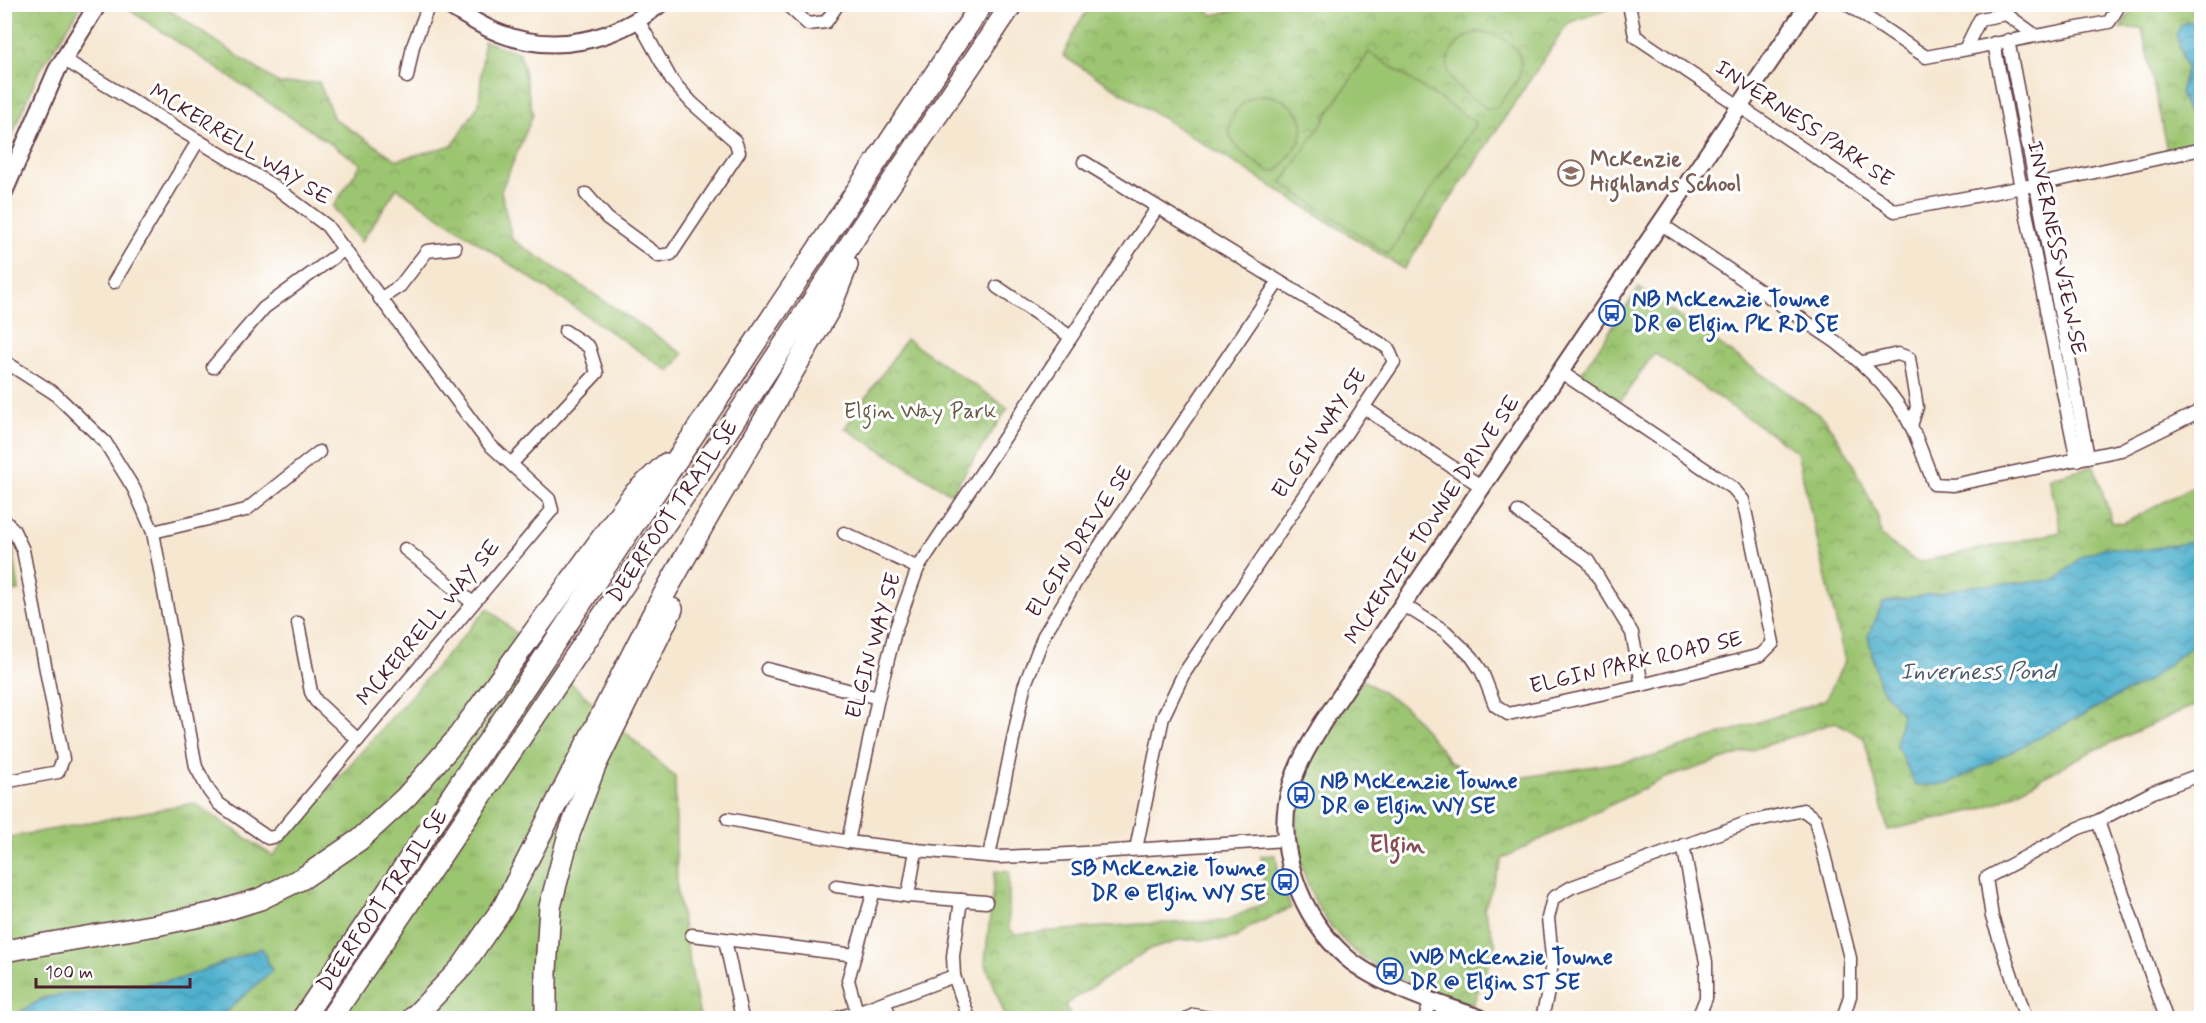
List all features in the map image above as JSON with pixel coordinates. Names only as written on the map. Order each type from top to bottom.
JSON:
[{"type":"highway","name":"DEERFOOT TRAIL SE","points":[[303,1018],[982,4]]},
{"type":"highway","name":"DEERFOOT TRAIL SE","points":[[331,1018],[702,470],[1012,4]]},
{"type":"highway","points":[[413,1018],[462,967],[504,906],[653,614],[830,308],[863,225]]},
{"type":"highway","points":[[4,951],[156,925],[215,913],[260,899],[303,878],[359,840],[406,797],[455,741],[637,489],[685,448]]},
{"type":"highway","points":[[546,1018],[550,908],[569,834],[595,766],[710,531],[711,511]]},
{"type":"street","points":[[4,192],[63,59],[98,4]]},
{"type":"street","points":[[407,77],[413,46],[429,4]]},
{"type":"street","points":[[446,4],[500,34],[544,44],[588,40],[616,31],[638,20],[660,4]]},
{"type":"street","points":[[786,4],[808,24],[826,22],[838,4]]},
{"type":"street","name":"INVERNESS PARK SE","points":[[1629,4],[1635,36],[1895,212],[2202,149]]},
{"type":"street","name":"MCKENZIE TOWNE DRIVE SE","points":[[1480,1018],[1431,1001],[1374,975],[1347,958],[1328,936],[1306,904],[1288,857],[1286,823],[1291,786],[1303,755],[1402,604],[1809,4]]},
{"type":"street","points":[[1847,4],[1926,57],[2109,22],[2121,4]]},
{"type":"street","points":[[1965,49],[1980,19],[2006,14],[2035,35]]},
{"type":"street","points":[[585,194],[608,218],[659,256],[670,254],[739,152],[735,141],[692,103],[672,81],[638,20]]},
{"type":"street","name":"INVERNESS VIEW SE","points":[[2008,40],[2083,459]]},
{"type":"street","name":"INVERNESS VIEW SE","points":[[1994,43],[2021,187],[2083,459]]},
{"type":"street","name":"MCKERRELL WAY SE","points":[[4,361],[54,393],[105,442],[134,489],[153,532],[196,767],[208,791],[219,804],[268,838],[277,836],[552,510],[549,499],[489,444],[327,226],[275,187],[63,59]]},
{"type":"street","points":[[114,282],[198,141]]},
{"type":"street","name":"ELGIN WAY SE","points":[[1084,162],[1388,348],[1394,362],[1183,675],[1163,717],[1136,849]]},
{"type":"street","name":"ELGIN WAY SE","points":[[848,842],[878,698],[896,628],[918,568],[1158,208]]},
{"type":"street","points":[[1661,224],[1862,362],[1891,396],[1911,426],[1934,484],[1953,485],[2121,450],[2202,410]]},
{"type":"street","points":[[380,299],[400,286],[427,251],[455,248]]},
{"type":"street","points":[[213,367],[268,305],[345,249]]},
{"type":"street","name":"ELGIN DRIVE SE","points":[[989,856],[1024,687],[1044,635],[1089,563],[1278,282]]},
{"type":"street","points":[[997,287],[1071,337]]},
{"type":"street","points":[[512,463],[597,373],[589,347],[565,331]]},
{"type":"street","points":[[1862,362],[1898,354],[1909,358],[1917,407],[1911,426]]},
{"type":"street","name":"ELGIN PARK ROAD SE","points":[[1402,604],[1445,631],[1472,657],[1482,672],[1495,705],[1508,714],[1642,685],[1761,655],[1773,643],[1743,500],[1733,489],[1561,372]]},
{"type":"street","points":[[1363,407],[1482,487]]},
{"type":"street","points":[[153,532],[246,510],[319,452]]},
{"type":"street","points":[[1518,512],[1588,561],[1632,633],[1642,685]]},
{"type":"street","points":[[4,520],[13,529],[23,550],[63,759],[58,772],[4,782]]},
{"type":"street","points":[[844,533],[918,568]]},
{"type":"street","points":[[405,549],[473,603]]},
{"type":"street","points":[[298,623],[311,692],[316,701],[358,740]]},
{"type":"street","points":[[767,669],[878,698]]},
{"type":"street","points":[[2026,1018],[1992,917],[1986,878],[2079,828],[2098,822],[2153,792],[2202,774]]},
{"type":"street","points":[[1542,1018],[1550,983],[1552,957],[1548,918],[1553,898],[1572,886],[1683,845],[1749,822],[1803,810],[1815,819],[1850,958],[1850,996],[1843,1018]]},
{"type":"street","points":[[728,819],[848,842],[989,856],[1052,855],[1286,840]]},
{"type":"street","points":[[2098,822],[2166,1018]]},
{"type":"street","points":[[1683,845],[1706,962],[1706,998],[1698,1018]]},
{"type":"street","points":[[908,896],[916,850]]},
{"type":"street","points":[[836,886],[908,896],[986,902]]},
{"type":"street","points":[[857,1012],[848,980],[874,891]]},
{"type":"street","points":[[960,900],[953,956],[954,976],[969,1018]]},
{"type":"street","points":[[692,935],[855,955]]},
{"type":"street","points":[[725,940],[742,1018]]},
{"type":"street","points":[[838,1018],[954,976]]},
{"type":"street","points":[[1425,1018],[1431,1001]]},
{"type":"street","points":[[884,1002],[891,1018]]},
{"type":"street","points":[[1189,1018],[1194,1015],[1209,1018]]},
{"type":"green space","points":[[5,4],[82,5],[39,72],[5,152]]},
{"type":"green space","points":[[1266,4],[1620,5],[1568,23],[1404,269],[1063,56],[1078,24],[1091,5],[1199,5],[1213,15]]},
{"type":"green space","points":[[122,5],[162,5],[280,84],[319,82],[334,119],[397,160],[453,145],[479,104],[484,41],[520,53],[533,115],[501,191],[512,239],[683,354],[670,372],[397,188],[361,242],[333,207],[361,164]]},
{"type":"green space","points":[[2136,5],[2201,5],[2201,143],[2167,151],[2142,28],[2120,28]]},
{"type":"green space","points":[[1479,32],[1503,39],[1516,50],[1520,57],[1519,75],[1513,87],[1497,107],[1488,109],[1463,92],[1451,78],[1448,70],[1448,61],[1457,44],[1467,36]]},
{"type":"green space","points":[[1369,52],[1476,123],[1388,254],[1282,183]]},
{"type":"green space","points":[[1261,95],[1277,98],[1292,107],[1301,120],[1302,128],[1301,137],[1291,154],[1279,170],[1270,172],[1245,155],[1233,141],[1230,133],[1230,124],[1239,107],[1249,99]]},
{"type":"green space","points":[[1639,288],[1825,419],[1854,464],[1879,520],[1881,536],[1917,562],[2061,532],[2049,477],[2094,466],[2112,522],[2123,524],[2201,482],[2201,702],[2082,756],[2001,801],[1977,810],[1888,830],[1864,738],[1836,722],[1663,779],[1503,858],[1484,909],[1496,945],[1472,1006],[1406,982],[1370,963],[1349,947],[1332,927],[1317,905],[1307,881],[1300,856],[1297,830],[1298,804],[1304,778],[1315,752],[1363,680],[1408,709],[1451,762],[1486,783],[1652,757],[1825,700],[1845,661],[1797,452],[1654,353],[1620,402],[1580,375]]},
{"type":"green space","name":"Elgin Way Park","points":[[906,339],[1008,408],[951,494],[845,428]]},
{"type":"green space","points":[[5,529],[12,543],[19,591],[5,593]]},
{"type":"green space","points":[[488,608],[675,777],[677,892],[700,1018],[5,1018],[5,838],[194,803],[273,856],[290,833]]},
{"type":"green space","points":[[1276,855],[1278,874],[1291,908],[1251,926],[1237,937],[1225,940],[1181,940],[1146,951],[1065,1005],[1072,1018],[1006,1018],[985,962],[995,871],[1009,872],[1009,928],[1015,934],[1140,924],[1225,921],[1265,903],[1261,856]]},
{"type":"water","points":[[2202,22],[2202,113],[2187,111],[2180,93],[2186,69],[2176,34],[2182,24]]},
{"type":"water","name":"Inverness Pond","points":[[2201,537],[2201,638],[2148,681],[1949,784],[1916,786],[1896,745],[1902,714],[1879,685],[1868,636],[1883,603],[1973,586],[2056,580],[2081,557],[2105,547],[2137,551],[2192,542]]},
{"type":"water","points":[[262,948],[272,971],[219,1018],[9,1018],[46,997],[179,979]]},
{"type":"place","name":"McKenzie Highlands School","points":[[1571,173]]},
{"type":"place","name":"NB McKenzie Towne DR @ Elgin PK RD SE","points":[[1612,313]]},
{"type":"place","name":"NB McKenzie Towne DR @ Elgin WY SE","points":[[1301,795]]},
{"type":"place","name":"SB McKenzie Towne DR @ Elgin WY SE","points":[[1285,882]]},
{"type":"place","name":"WB McKenzie Towne DR @ Elgin ST SE","points":[[1390,971]]},
{"type":"district","name":"Elgin","points":[[1397,845]]}]
